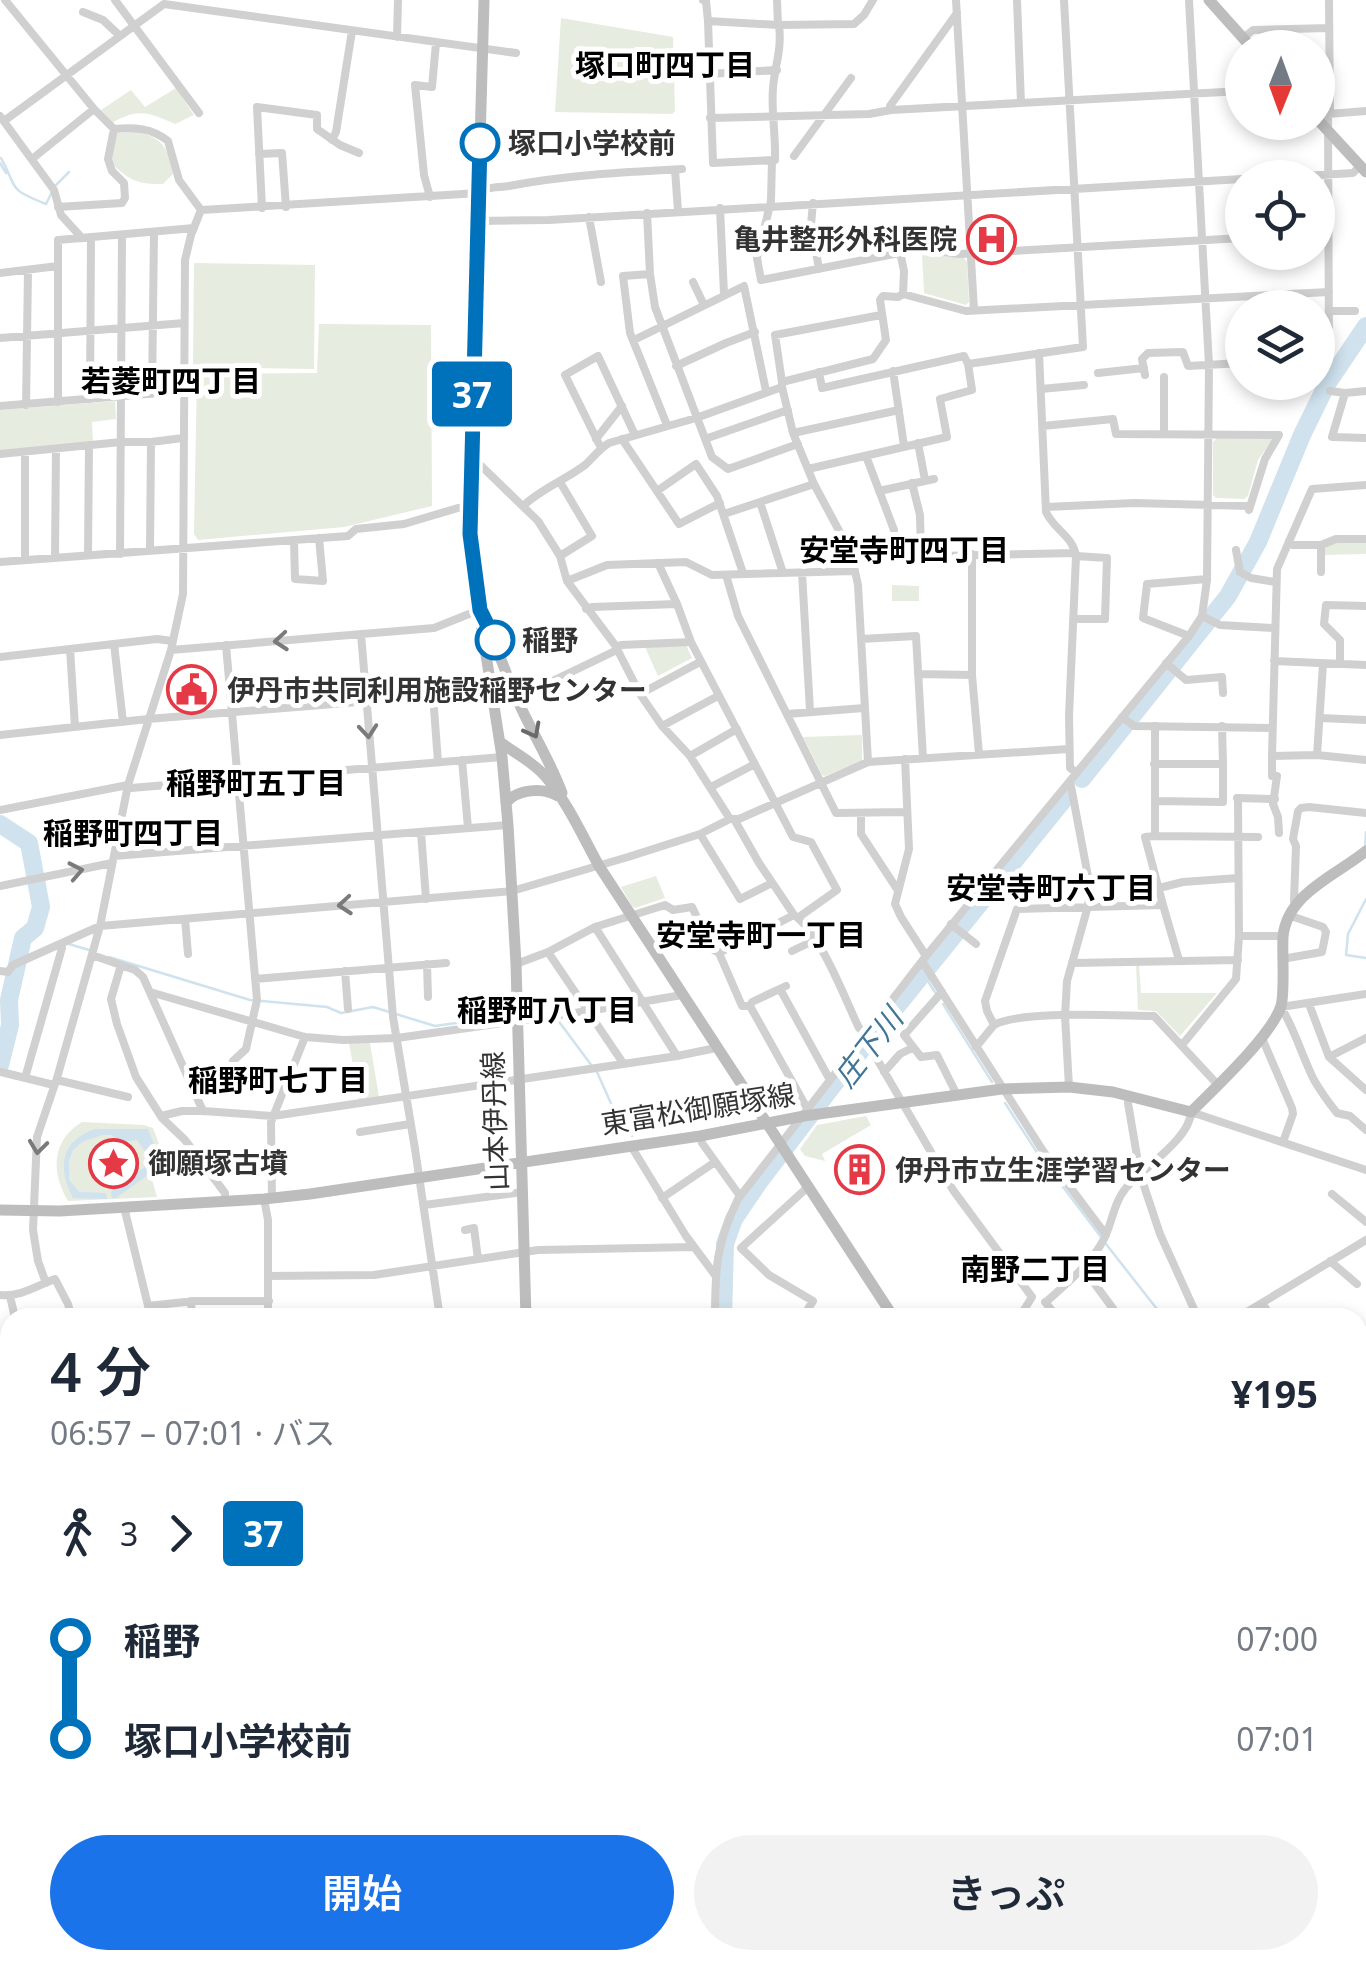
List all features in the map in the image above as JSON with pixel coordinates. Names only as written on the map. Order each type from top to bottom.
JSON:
[{"type":"main road","points":[[484,0],[469,508],[471,559],[480,610],[571,815]]},
{"type":"main road","points":[[1209,0],[1241,30]]},
{"type":"main road","points":[[1335,132],[1363,169]]},
{"type":"main road","name":"山本伊丹線","points":[[480,610],[508,825],[526,1308]]},
{"type":"main road","points":[[500,742],[546,777],[716,1048],[770,1124],[888,1308]]},
{"type":"main road","points":[[506,803],[512,796],[543,790],[558,796]]},
{"type":"main road","points":[[1191,1112],[1262,1038],[1281,1007],[1284,936],[1293,910],[1306,892],[1365,852]]},
{"type":"main road","name":"東富松御願塚線","points":[[0,1210],[32,1212],[268,1198],[700,1136],[808,1114],[1002,1089],[1069,1087],[1129,1095],[1191,1112]]},
{"type":"street","points":[[5,0],[114,130]]},
{"type":"street","points":[[115,0],[199,113]]},
{"type":"street","points":[[189,0],[200,10]]},
{"type":"street","points":[[396,37],[398,0]]},
{"type":"street","points":[[703,0],[708,21],[712,163],[775,160],[773,90],[782,45],[776,0]]},
{"type":"street","points":[[708,21],[778,26],[854,24],[873,0]]},
{"type":"street","points":[[956,0],[974,310]]},
{"type":"street","points":[[1016,0],[1021,104]]},
{"type":"street","points":[[968,364],[1083,347],[1064,0]]},
{"type":"street","points":[[716,1308],[716,1258],[723,1230],[740,1196],[783,1148],[830,1080],[956,928],[1076,772],[1126,720],[1190,636],[1209,618],[1210,365],[1189,0]]},
{"type":"street","points":[[1313,30],[1329,28],[1329,0]]},
{"type":"street","points":[[86,238],[66,222],[54,190],[2,118],[164,4],[516,53]]},
{"type":"street","points":[[83,12],[103,20],[120,36]]},
{"type":"street","points":[[891,110],[890,106],[957,13]]},
{"type":"street","points":[[332,140],[352,31]]},
{"type":"street","points":[[430,197],[415,85],[432,86],[436,43]]},
{"type":"street","points":[[708,74],[777,70]]},
{"type":"street","points":[[794,156],[851,78]]},
{"type":"street","points":[[710,118],[869,114],[1225,92]]},
{"type":"street","points":[[262,208],[257,107],[317,114],[318,129],[359,153]]},
{"type":"street","points":[[32,159],[94,109]]},
{"type":"street","points":[[1335,118],[1366,111]]},
{"type":"street","points":[[58,207],[122,203],[126,198],[124,182],[108,160],[114,130]]},
{"type":"street","points":[[114,130],[150,131],[168,141],[179,180],[201,210]]},
{"type":"street","points":[[259,154],[282,153],[286,206]]},
{"type":"street","points":[[772,160],[770,206],[757,258],[762,280],[916,250],[972,253],[1225,239]]},
{"type":"street","points":[[1335,174],[1363,169]]},
{"type":"street","points":[[201,210],[479,193],[488,187],[513,184],[678,170],[678,211]]},
{"type":"street","points":[[478,221],[1225,180]]},
{"type":"street","points":[[813,204],[811,224],[819,268]]},
{"type":"street","points":[[720,208],[724,294]]},
{"type":"street","points":[[46,1282],[33,1239],[37,1137],[100,926],[128,786],[183,594],[185,260],[201,210]]},
{"type":"street","points":[[647,213],[655,306],[712,456],[728,469],[798,444]]},
{"type":"street","points":[[588,217],[601,282]]},
{"type":"street","points":[[58,402],[58,240],[194,228]]},
{"type":"street","points":[[152,394],[154,233]]},
{"type":"street","points":[[120,554],[122,236]]},
{"type":"street","points":[[86,238],[90,399]]},
{"type":"street","points":[[900,252],[903,294]]},
{"type":"street","points":[[0,273],[58,266]]},
{"type":"street","points":[[26,405],[28,270]]},
{"type":"street","points":[[650,274],[623,276],[630,334],[667,424]]},
{"type":"street","points":[[693,282],[704,305]]},
{"type":"street","points":[[634,340],[744,286],[766,392]]},
{"type":"street","points":[[599,444],[696,418],[782,384],[873,359],[886,340],[880,300],[883,296],[903,294],[966,310],[1225,298]]},
{"type":"street","points":[[1335,311],[1355,311]]},
{"type":"street","points":[[868,762],[858,585],[852,558],[814,484],[793,432],[775,335],[882,315]]},
{"type":"street","points":[[0,338],[184,323]]},
{"type":"street","points":[[676,366],[755,332]]},
{"type":"street","points":[[1098,373],[1144,371],[1142,359],[1148,353],[1184,352],[1188,366],[1225,364]]},
{"type":"street","points":[[1039,354],[1047,516],[1074,545],[1076,554],[1069,748],[1070,768],[1076,772]]},
{"type":"street","points":[[599,444],[565,374],[598,356],[635,435]]},
{"type":"street","points":[[808,468],[947,437],[940,399],[972,390],[964,356],[822,388],[819,372]]},
{"type":"street","points":[[893,372],[904,446]]},
{"type":"street","points":[[1164,377],[1164,434]]},
{"type":"street","points":[[1040,389],[1084,385]]},
{"type":"street","points":[[0,406],[184,391]]},
{"type":"street","points":[[1335,392],[1366,391]]},
{"type":"street","points":[[1345,393],[1332,437],[1366,438]]},
{"type":"street","points":[[523,506],[587,463],[622,406]]},
{"type":"street","points":[[704,439],[788,410]]},
{"type":"street","points":[[793,432],[899,410]]},
{"type":"street","points":[[1042,426],[1113,419],[1116,434],[1279,435],[1264,458],[1250,508],[1134,503],[1046,507]]},
{"type":"street","points":[[0,454],[184,438]]},
{"type":"street","points":[[622,439],[680,524],[720,503]]},
{"type":"street","points":[[150,550],[151,442]]},
{"type":"street","points":[[878,490],[929,480],[918,443]]},
{"type":"street","points":[[88,554],[89,445]]},
{"type":"street","points":[[55,557],[56,449]]},
{"type":"street","points":[[25,452],[25,560]]},
{"type":"street","points":[[471,456],[538,521],[560,556],[567,580],[617,649],[640,694],[690,756],[772,883],[815,940],[859,1028],[954,1190],[1032,1297],[1050,1308]]},
{"type":"street","points":[[866,456],[894,530]]},
{"type":"street","points":[[657,491],[696,464],[720,503],[742,574]]},
{"type":"street","points":[[560,482],[592,536],[560,556]]},
{"type":"street","points":[[912,483],[920,515],[920,556]]},
{"type":"street","points":[[724,514],[814,484]]},
{"type":"street","points":[[1279,833],[1273,804],[1277,776],[1272,776],[1277,569],[1312,488],[1366,485]]},
{"type":"street","points":[[760,502],[783,572]]},
{"type":"street","points":[[0,562],[348,536],[356,529],[404,524],[469,508]]},
{"type":"street","points":[[294,540],[296,580],[322,581],[318,538]]},
{"type":"street","points":[[1289,541],[1293,545],[1322,545],[1336,539],[1366,539]]},
{"type":"street","points":[[1321,572],[1322,545]]},
{"type":"street","points":[[1236,550],[1240,572],[1275,582]]},
{"type":"street","points":[[852,558],[972,554],[1076,554],[1106,558],[1105,619],[1073,619]]},
{"type":"street","points":[[972,554],[972,675],[978,754]]},
{"type":"street","points":[[567,580],[607,565],[686,562],[712,575],[854,572]]},
{"type":"street","points":[[658,563],[700,662],[793,837],[811,842],[837,890],[796,916],[719,953]]},
{"type":"street","points":[[802,572],[810,711]]},
{"type":"street","points":[[726,575],[738,616],[836,813],[906,812]]},
{"type":"street","points":[[1190,636],[1143,618],[1147,584],[1207,579]]},
{"type":"street","points":[[586,609],[677,604]]},
{"type":"street","points":[[1340,663],[1340,640],[1324,624],[1326,604],[1366,606]]},
{"type":"street","points":[[0,657],[157,639],[171,645],[226,645],[434,628],[480,610]]},
{"type":"street","points":[[727,621],[738,616]]},
{"type":"street","points":[[1209,618],[1220,625],[1274,628]]},
{"type":"street","points":[[360,634],[388,967],[439,1308]]},
{"type":"street","points":[[861,639],[916,636],[923,758]]},
{"type":"street","points":[[517,698],[620,645],[691,642]]},
{"type":"street","points":[[114,644],[122,722]]},
{"type":"street","points":[[226,645],[257,1000],[246,1049],[233,1061]]},
{"type":"street","points":[[70,649],[75,727]]},
{"type":"street","points":[[1274,661],[1366,664]]},
{"type":"street","points":[[640,694],[700,662]]},
{"type":"street","points":[[1317,755],[1323,664]]},
{"type":"street","points":[[1170,666],[1186,680],[1222,677],[1223,692]]},
{"type":"street","points":[[918,674],[972,675]]},
{"type":"street","points":[[0,735],[493,690]]},
{"type":"street","points":[[433,696],[438,762]]},
{"type":"street","points":[[662,726],[718,696]]},
{"type":"street","points":[[787,714],[864,708]]},
{"type":"street","points":[[1320,718],[1366,720]]},
{"type":"street","points":[[1126,720],[1154,726],[1272,728]]},
{"type":"street","points":[[1154,726],[1155,836]]},
{"type":"street","points":[[1155,801],[1223,802],[1222,726]]},
{"type":"street","points":[[690,756],[738,730]]},
{"type":"street","points":[[0,972],[8,972],[17,963],[100,926],[512,891],[700,834],[868,762],[1069,748]]},
{"type":"street","points":[[1272,756],[1366,760]]},
{"type":"street","points":[[0,810],[128,786],[502,757]]},
{"type":"street","points":[[462,760],[468,828]]},
{"type":"street","points":[[905,760],[908,849],[895,904],[900,917],[1002,1089],[1043,1152],[1106,1235]]},
{"type":"street","points":[[711,786],[755,764]]},
{"type":"street","points":[[1154,764],[1223,764]]},
{"type":"street","points":[[1069,1087],[1067,980],[1090,886],[1070,781]]},
{"type":"street","points":[[1223,798],[1276,799]]},
{"type":"street","points":[[1182,1045],[1236,979],[1238,798]]},
{"type":"street","points":[[1282,959],[1322,952],[1326,932],[1323,926],[1293,910],[1296,846],[1292,839],[1298,811],[1310,807],[1366,813]]},
{"type":"street","points":[[861,814],[861,834],[897,890]]},
{"type":"street","points":[[0,886],[113,860],[508,825]]},
{"type":"street","points":[[421,832],[426,899]]},
{"type":"street","points":[[700,834],[740,899],[772,883]]},
{"type":"street","points":[[1179,960],[1145,837],[1258,837]]},
{"type":"street","points":[[1159,888],[1238,878]]},
{"type":"street","points":[[516,964],[631,914],[665,905],[674,910],[692,907],[712,949],[719,953],[742,1006],[750,1006]]},
{"type":"street","points":[[994,1025],[985,1001],[1016,909],[1163,905]]},
{"type":"street","points":[[185,919],[188,954]]},
{"type":"street","points":[[595,927],[678,1056]]},
{"type":"street","points":[[956,928],[976,944]]},
{"type":"street","points":[[1239,936],[1284,936]]},
{"type":"street","points":[[792,951],[815,940]]},
{"type":"street","points":[[25,1078],[60,944]]},
{"type":"street","points":[[548,952],[623,1063]]},
{"type":"street","points":[[92,955],[141,974],[203,1111]]},
{"type":"street","points":[[1072,963],[1238,960]]},
{"type":"street","points":[[0,962],[17,963]]},
{"type":"street","points":[[255,979],[446,963]]},
{"type":"street","points":[[428,964],[428,997]]},
{"type":"street","points":[[122,966],[111,999],[136,1077],[161,1116],[224,1193],[225,1201]]},
{"type":"street","points":[[345,971],[348,1008]]},
{"type":"street","points":[[750,1006],[783,988],[830,1080]]},
{"type":"street","points":[[150,992],[305,1037],[343,1040],[397,1038],[682,995]]},
{"type":"street","points":[[942,992],[904,1035],[921,1057],[937,1056],[956,1095]]},
{"type":"street","points":[[1366,994],[1281,1007],[1325,1097],[1338,1113],[1350,1116],[1366,1130]]},
{"type":"street","points":[[1310,1004],[1329,1057],[1366,1090]]},
{"type":"street","points":[[750,1006],[808,1114]]},
{"type":"street","points":[[976,1047],[1004,1019],[1154,1016],[1218,1085]]},
{"type":"street","points":[[268,1308],[271,1122],[305,1037]]},
{"type":"street","points":[[1262,1038],[1292,1108],[1283,1142]]},
{"type":"street","points":[[1329,1057],[1366,1038]]},
{"type":"street","points":[[161,1116],[182,1111],[273,1116],[716,1048]]},
{"type":"street","points":[[884,1072],[900,1054],[912,1048]]},
{"type":"street","points":[[2,1072],[128,1098]]},
{"type":"street","points":[[1129,1095],[1140,1174],[1160,1234],[1193,1308]]},
{"type":"street","points":[[1046,1302],[1083,1268],[1106,1235],[1122,1192],[1181,1134],[1191,1120],[1191,1112],[1366,1170]]},
{"type":"street","points":[[360,1132],[410,1124]]},
{"type":"street","points":[[700,1136],[740,1196]]},
{"type":"street","points":[[631,1146],[716,1275]]},
{"type":"street","points":[[662,1198],[715,1162]]},
{"type":"street","points":[[809,1186],[742,1248],[769,1275],[813,1301],[809,1308]]},
{"type":"street","points":[[424,1205],[523,1192]]},
{"type":"street","points":[[1332,1194],[1366,1222]]},
{"type":"street","points":[[124,1207],[148,1306],[192,1301],[269,1301]]},
{"type":"street","points":[[465,1230],[474,1228],[478,1259]]},
{"type":"street","points":[[1253,1308],[1366,1240]]},
{"type":"street","points":[[269,1276],[374,1275],[538,1250],[694,1247]]},
{"type":"street","points":[[1330,1261],[1358,1284]]},
{"type":"street","points":[[1083,1268],[1113,1308]]},
{"type":"street","points":[[5,1296],[55,1280],[69,1308]]},
{"type":"street","points":[[1025,1308],[1032,1297]]},
{"type":"street","points":[[192,1301],[192,1308]]},
{"type":"street","points":[[1262,1302],[1266,1308]]},
{"type":"shaded area","points":[[561,18],[673,37],[675,111],[555,112]]},
{"type":"shaded area","points":[[176,88],[194,115],[175,124],[143,113],[112,123],[101,110],[131,90],[145,107]]},
{"type":"shaded area","points":[[136,132],[152,137],[166,151],[173,174],[163,184],[134,180],[112,163],[117,133]]},
{"type":"shaded area","points":[[922,254],[964,258],[969,302],[966,305],[924,293]]},
{"type":"shaded area","points":[[194,263],[315,265],[314,369],[193,367]]},
{"type":"shaded area","points":[[319,324],[431,325],[432,506],[344,527],[198,540],[194,534],[197,374],[317,373]]},
{"type":"shaded area","points":[[115,401],[116,419],[92,422],[93,443],[0,452],[0,410]]},
{"type":"shaded area","points":[[1217,438],[1273,439],[1258,460],[1244,499],[1213,495],[1213,442]]},
{"type":"shaded area","points":[[1366,543],[1366,554],[1323,555],[1326,546]]},
{"type":"shaded area","points":[[892,585],[919,586],[919,601],[892,601]]},
{"type":"shaded area","points":[[686,645],[692,658],[658,676],[645,647]]},
{"type":"shaded area","points":[[862,735],[862,761],[825,776],[803,737]]},
{"type":"shaded area","points":[[656,876],[665,898],[632,906],[621,887]]},
{"type":"shaded area","points":[[1136,964],[1141,993],[1217,993],[1180,1036],[1156,1011],[1138,1010]]},
{"type":"shaded area","points":[[349,1043],[370,1043],[379,1097],[359,1100]]},
{"type":"shaded area","points":[[866,1116],[871,1125],[822,1154],[825,1161],[805,1156],[800,1149],[817,1125]]},
{"type":"shaded area","points":[[82,1122],[153,1128],[167,1165],[151,1176],[157,1197],[68,1201],[59,1179],[57,1158],[64,1138]]},
{"type":"water","points":[[95,1129],[148,1129],[162,1165],[112,1198],[111,1192],[146,1166],[148,1156],[137,1140],[122,1142],[102,1135],[82,1142],[69,1160],[69,1180],[79,1192],[106,1193],[107,1199],[73,1198],[65,1176],[65,1157],[74,1141]]},
{"type":"waterway","points":[[1,158],[19,191],[46,204],[52,192]]},
{"type":"waterway","points":[[0,163],[6,173]]},
{"type":"waterway","points":[[56,185],[69,172]]},
{"type":"waterway","name":"庄下川","points":[[1082,779],[1228,596],[1258,542],[1327,384],[1366,326]]},
{"type":"waterway","name":"庄下川","points":[[723,1308],[725,1244],[734,1219],[834,1084],[1065,798]]},
{"type":"waterway","points":[[0,824],[29,843],[41,907],[35,928],[23,938],[0,1065]]},
{"type":"waterway","points":[[1365,849],[1366,832]]},
{"type":"waterway","points":[[1366,899],[1348,934],[1346,955],[1366,958]]},
{"type":"waterway","points":[[69,944],[89,950]]},
{"type":"waterway","points":[[109,957],[250,1000],[327,1007],[341,1013],[373,1007],[435,1026],[505,1016]]},
{"type":"waterway","points":[[923,973],[936,994]]},
{"type":"waterway","points":[[943,1004],[992,1082]]},
{"type":"waterway","points":[[532,1021],[557,1019],[592,1066]]},
{"type":"waterway","points":[[597,1072],[617,1117],[632,1136]]},
{"type":"waterway","points":[[1005,1103],[1101,1237]]},
{"type":"waterway","points":[[1106,1244],[1156,1308]]},
{"type":"bus line","name":"37","points":[[480,143],[469,508],[471,559],[480,610],[495,640]]},
{"type":"place","name":"塚口小学校前","points":[[480,143]]},
{"type":"place","name":"亀井整形外科医院","points":[[992,239]]},
{"type":"place","name":"稲野","points":[[495,640]]},
{"type":"place","name":"伊丹市共同利用施設稲野センター","points":[[192,690]]},
{"type":"place","name":"御願塚古墳","points":[[113,1163]]},
{"type":"place","name":"伊丹市立生涯学習センター","points":[[860,1170]]},
{"type":"district","name":"塚口町四丁目","points":[[665,66]]},
{"type":"district","name":"若菱町四丁目","points":[[171,382]]},
{"type":"district","name":"安堂寺町四丁目","points":[[904,551]]},
{"type":"district","name":"稲野町五丁目","points":[[256,784]]},
{"type":"district","name":"稲野町四丁目","points":[[133,834]]},
{"type":"district","name":"安堂寺町六丁目","points":[[1051,889]]},
{"type":"district","name":"安堂寺町一丁目","points":[[761,936]]},
{"type":"district","name":"稲野町八丁目","points":[[547,1011]]},
{"type":"district","name":"稲野町七丁目","points":[[278,1081]]},
{"type":"district","name":"南野二丁目","points":[[1035,1270]]}]
